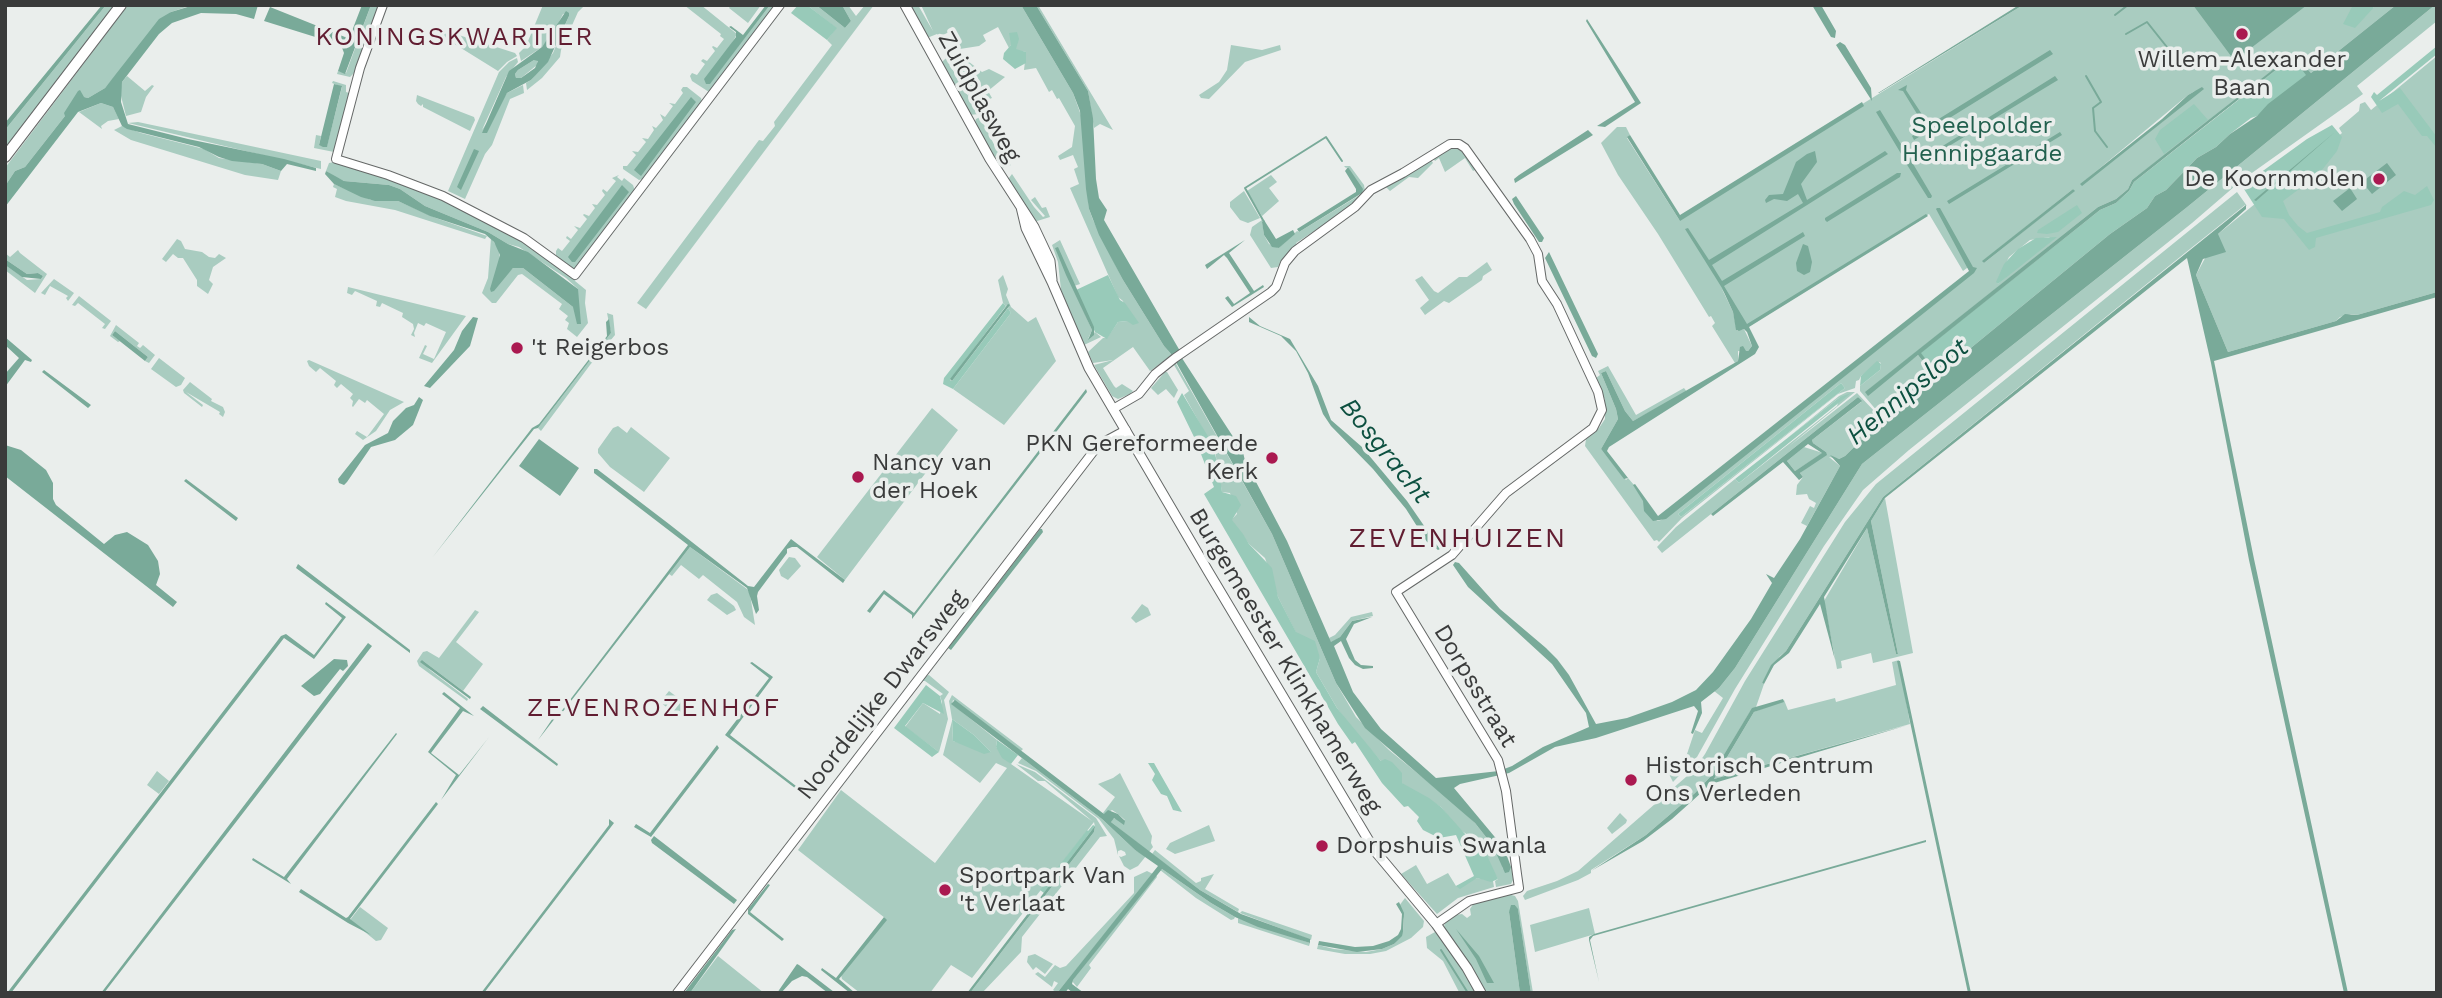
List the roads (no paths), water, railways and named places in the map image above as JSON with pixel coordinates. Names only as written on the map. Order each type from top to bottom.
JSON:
[{"type":"main road","points":[[5,157],[121,5]]},
{"type":"main road","name":"Zuidplasweg","points":[[905,5],[990,159],[1021,207],[1026,228],[1084,357],[1113,409]]},
{"type":"main road","name":"Burgemeester Klinkhamerweg","points":[[1113,409],[1375,851],[1436,924],[1467,968],[1480,993]]},
{"type":"street","points":[[383,5],[359,68],[336,159],[443,195],[524,238],[575,275],[780,5]]},
{"type":"street","name":"Dorpsstraat","points":[[1113,409],[1139,394],[1156,374],[1177,356],[1276,287],[1285,263],[1294,251],[1350,210],[1371,190],[1450,144],[1459,144],[1465,148],[1513,218],[1531,239],[1538,254],[1542,281],[1557,304],[1598,391],[1602,410],[1594,428],[1506,494],[1452,555],[1396,592],[1487,740],[1502,772],[1519,888],[1477,898],[1461,905],[1436,924]]},
{"type":"street","name":"Noordelijke Dwarsweg","points":[[677,993],[1093,452],[1100,444],[1126,430]]},
{"type":"waterway","points":[[2115,15],[2128,5]]},
{"type":"waterway","points":[[2126,34],[2147,22],[2182,66]]},
{"type":"waterway","points":[[2086,76],[2101,102],[2093,108],[2095,131],[2107,147]]},
{"type":"waterway","points":[[1264,222],[1245,188],[1326,137],[1342,161]]},
{"type":"waterway","points":[[1441,950],[1468,993]]},
{"type":"place","name":"Willem-Alexander Baan","points":[[2242,34]]},
{"type":"place","name":"De Koornmolen","points":[[2379,179]]},
{"type":"place","name":"'t Reigerbos","points":[[517,348]]},
{"type":"place","name":"PKN Gereformeerde Kerk","points":[[1272,458]]},
{"type":"place","name":"Nancy van der Hoek","points":[[858,477]]},
{"type":"place","name":"Historisch Centrum Ons Verleden","points":[[1631,780]]},
{"type":"place","name":"Dorpshuis Swanla","points":[[1322,846]]},
{"type":"place","name":"Sportpark Van 't Verlaat","points":[[945,890]]},
{"type":"district","name":"KONINGSKWARTIER","points":[[455,37]]},
{"type":"district","name":"ZEVENHUIZEN","points":[[1458,539]]},
{"type":"district","name":"ZEVENROZENHOF","points":[[654,708]]},
{"type":"park label","name":"Speelpolder Hennipgaarde","points":[[1982,140]]},
{"type":"water label","name":"Hennipsloot","points":[[1908,392]]},
{"type":"water label","name":"Bosgracht","points":[[1385,451]]}]
